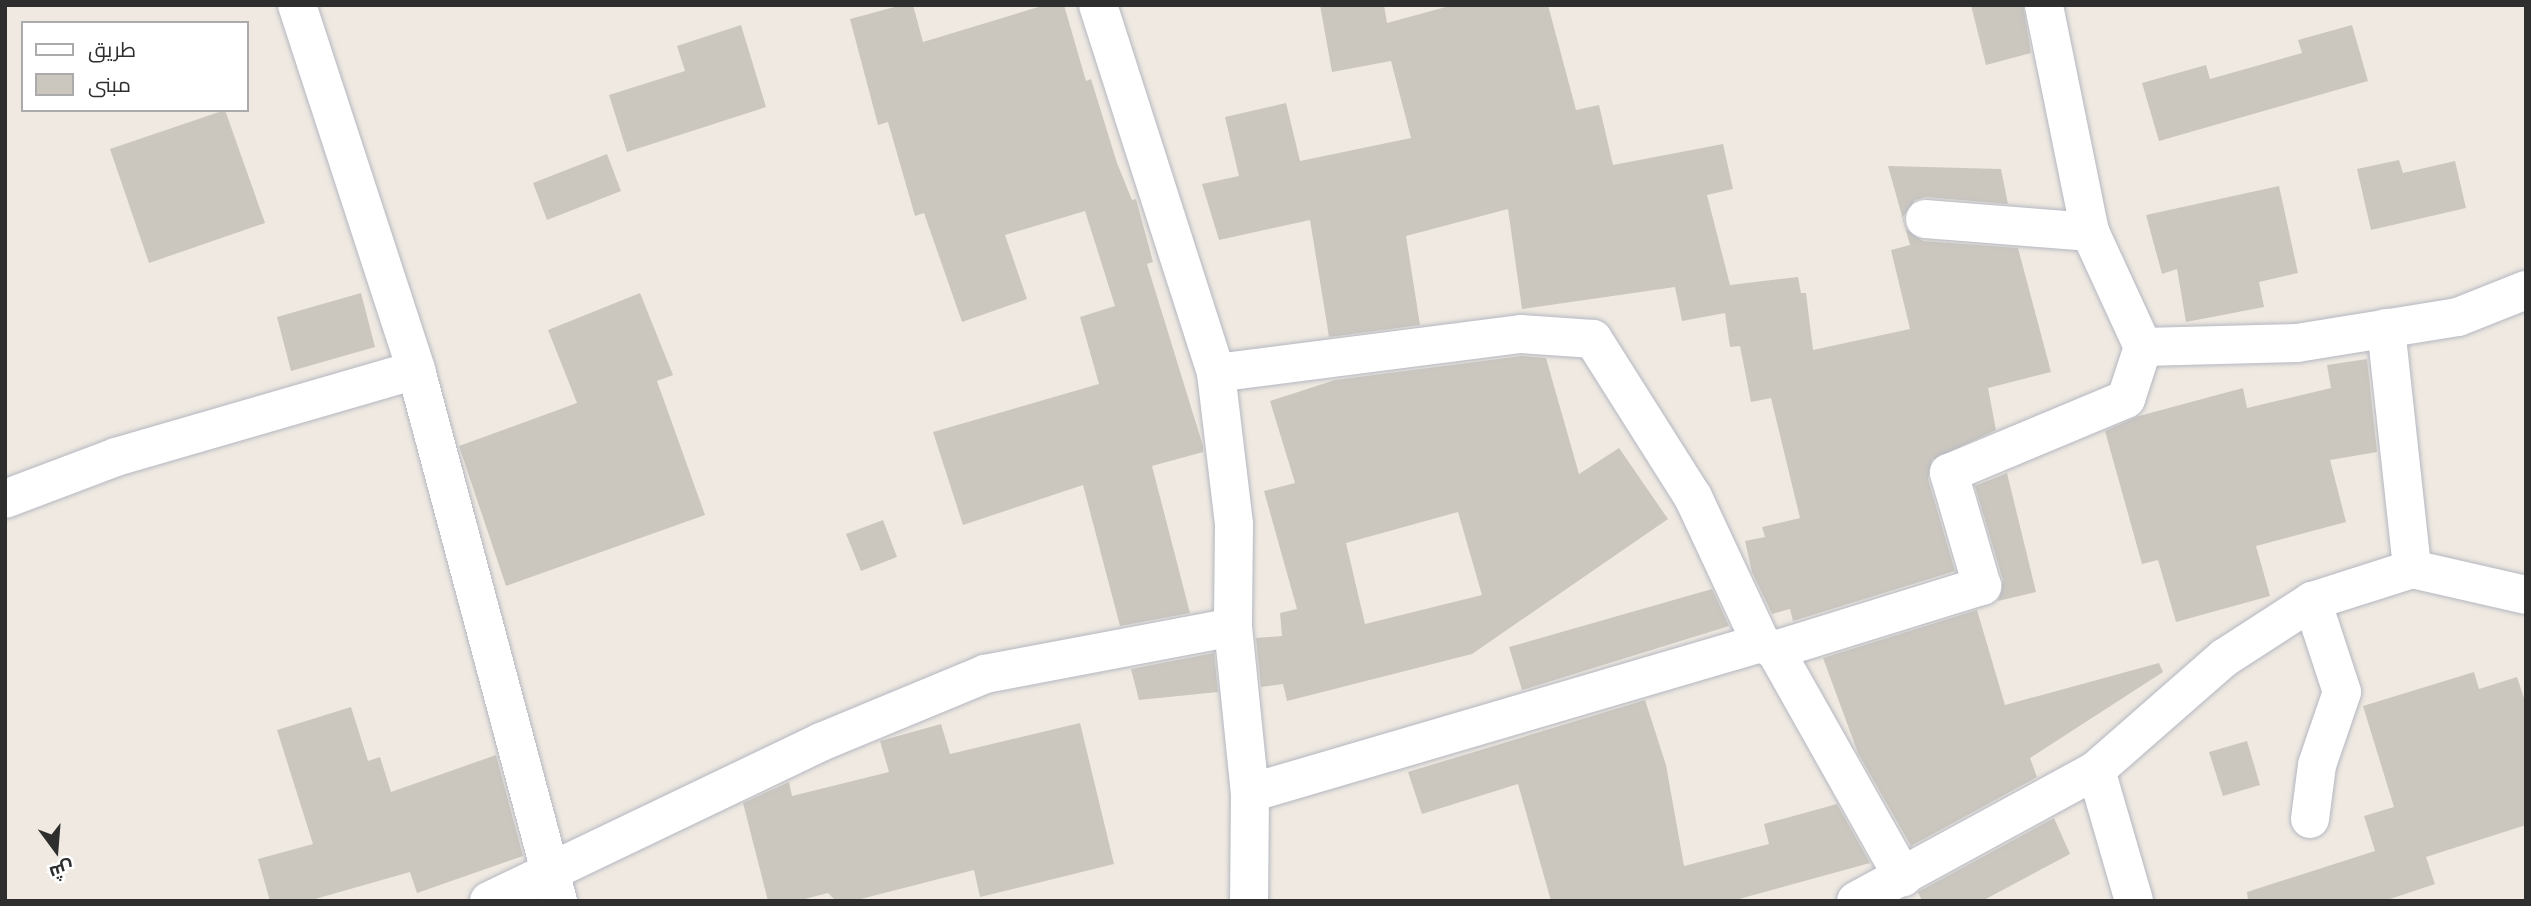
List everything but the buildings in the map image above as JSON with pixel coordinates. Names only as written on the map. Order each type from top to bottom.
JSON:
[{"type":"street","points":[[298,5],[416,370],[555,887]]},
{"type":"street","points":[[1098,5],[1216,373],[1234,524],[1233,626],[1250,793],[1249,901]]},
{"type":"street","points":[[1250,793],[1982,586],[1949,473],[2126,399],[2143,346],[2090,232],[2044,5]]},
{"type":"street","points":[[1925,219],[2090,232]]},
{"type":"street","points":[[2143,346],[2297,343],[2458,317],[2526,290]]},
{"type":"street","points":[[2386,328],[2412,569]]},
{"type":"street","points":[[1216,373],[1521,334],[1593,339],[1693,497],[1768,647],[1903,877]]},
{"type":"street","points":[[5,499],[117,457],[416,370]]},
{"type":"street","points":[[1856,901],[2096,770],[2224,657],[2312,601],[2412,569],[2526,595]]},
{"type":"street","points":[[2310,819],[2317,765],[2342,692],[2312,601]]},
{"type":"street","points":[[489,901],[555,887],[821,742],[985,674],[1233,626]]},
{"type":"street","points":[[2096,770],[2134,901]]}]
